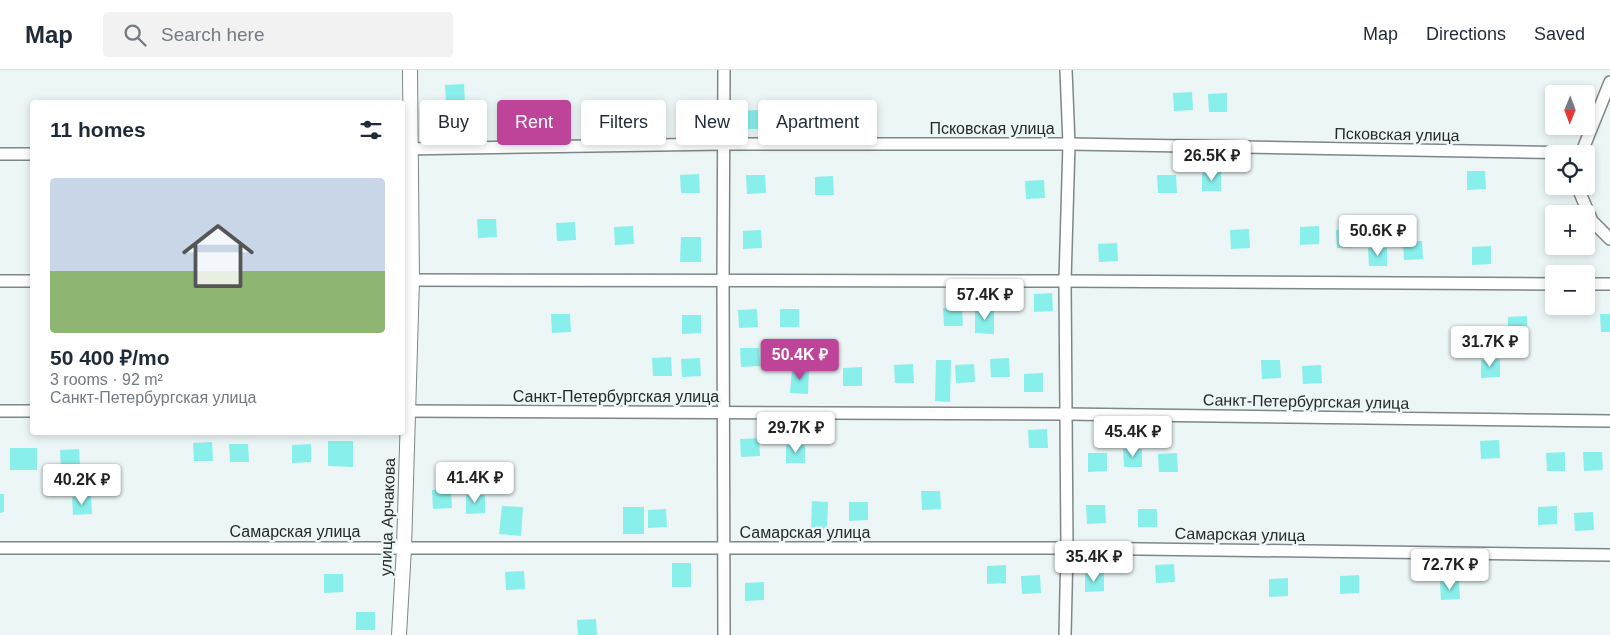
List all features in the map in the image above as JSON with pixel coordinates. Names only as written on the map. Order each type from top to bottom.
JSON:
[{"type":"street","name":"улица Арчакова","points":[[405,411],[407,148],[410,70]]},
{"type":"street","points":[[724,70],[724,100]]},
{"type":"street","points":[[1065,635],[1067,548],[1065,280],[1070,144],[1066,70]]},
{"type":"street","points":[[1585,145],[1610,82]]},
{"type":"street","name":"Псковская улица","points":[[748,144],[1070,144],[1545,153]]},
{"type":"street","name":"Псковская улица","points":[[407,148],[676,145]]},
{"type":"street","points":[[723,145],[724,635]]},
{"type":"street","points":[[0,154],[30,154]]},
{"type":"street","points":[[1581,195],[1592,221],[1610,239]]},
{"type":"street","points":[[407,280],[1065,280],[1545,284]]},
{"type":"street","points":[[0,281],[30,281]]},
{"type":"street","points":[[1595,284],[1610,284]]},
{"type":"street","points":[[0,411],[30,411]]},
{"type":"street","name":"Санкт-Петербургская улица","points":[[405,411],[1065,414],[1610,421]]},
{"type":"street","name":"улица Арчакова","points":[[399,635],[404,548],[405,435]]},
{"type":"street","name":"Самарская улица","points":[[0,548],[1067,548],[1610,555]]},
{"type":"building","points":[[464,84],[465,100],[446,100],[445,85]]},
{"type":"building","points":[[1192,92],[1193,110],[1174,111],[1173,93]]},
{"type":"building","points":[[1227,93],[1227,112],[1209,112],[1208,94]]},
{"type":"building","points":[[758,110],[758,129],[748,129],[748,111]]},
{"type":"building","points":[[1467,171],[1485,171],[1486,189],[1467,190]]},
{"type":"building","points":[[1221,172],[1221,191],[1202,191],[1202,173]]},
{"type":"building","points":[[699,174],[700,193],[681,193],[680,175]]},
{"type":"building","points":[[746,175],[765,175],[766,193],[747,194]]},
{"type":"building","points":[[1157,175],[1176,175],[1177,193],[1158,193]]},
{"type":"building","points":[[833,176],[834,195],[815,195],[815,177]]},
{"type":"building","points":[[1044,180],[1045,198],[1026,199],[1025,181]]},
{"type":"building","points":[[477,219],[496,219],[497,237],[478,238]]},
{"type":"building","points":[[575,222],[576,240],[557,241],[556,223]]},
{"type":"building","points":[[633,226],[634,244],[615,245],[614,227]]},
{"type":"building","points":[[1319,226],[1319,244],[1300,245],[1300,227]]},
{"type":"building","points":[[1249,229],[1250,248],[1231,249],[1230,230]]},
{"type":"building","points":[[1355,229],[1356,247],[1337,248],[1336,230]]},
{"type":"building","points":[[761,230],[762,248],[743,249],[743,231]]},
{"type":"building","points":[[681,237],[701,237],[701,262],[680,262]]},
{"type":"building","points":[[1403,241],[1422,241],[1423,259],[1404,260]]},
{"type":"building","points":[[1117,243],[1118,261],[1099,262],[1098,244]]},
{"type":"building","points":[[1491,246],[1491,264],[1472,265],[1472,247]]},
{"type":"building","points":[[1368,248],[1387,248],[1387,266],[1369,266]]},
{"type":"building","points":[[1052,293],[1053,311],[1034,312],[1034,294]]},
{"type":"building","points":[[943,308],[962,308],[963,326],[944,326]]},
{"type":"building","points":[[757,309],[758,327],[739,328],[738,310]]},
{"type":"building","points":[[780,309],[799,309],[799,327],[780,327]]},
{"type":"building","points":[[975,309],[994,309],[994,334],[975,333]]},
{"type":"building","points":[[551,314],[570,314],[571,332],[552,333]]},
{"type":"building","points":[[1600,314],[1610,314],[1610,332],[1601,332]]},
{"type":"building","points":[[682,315],[701,315],[701,333],[682,334]]},
{"type":"building","points":[[1527,316],[1527,335],[1508,335],[1508,317]]},
{"type":"building","points":[[740,348],[759,348],[760,366],[741,367]]},
{"type":"building","points":[[671,357],[672,376],[653,376],[652,358]]},
{"type":"building","points":[[700,358],[701,376],[682,377],[681,359]]},
{"type":"building","points":[[1009,358],[1010,377],[991,377],[990,359]]},
{"type":"building","points":[[1500,359],[1500,377],[1481,378],[1481,360]]},
{"type":"building","points":[[936,360],[951,360],[950,402],[935,401]]},
{"type":"building","points":[[1261,360],[1280,360],[1281,378],[1262,379]]},
{"type":"building","points":[[913,364],[914,383],[895,383],[894,365]]},
{"type":"building","points":[[974,364],[975,382],[956,383],[955,365]]},
{"type":"building","points":[[1321,365],[1322,383],[1303,384],[1302,366]]},
{"type":"building","points":[[862,367],[862,386],[843,386],[843,368]]},
{"type":"building","points":[[792,368],[809,369],[808,394],[790,393]]},
{"type":"building","points":[[1043,373],[1043,392],[1024,392],[1024,374]]},
{"type":"building","points":[[1047,429],[1048,448],[1029,448],[1028,430]]},
{"type":"building","points":[[759,438],[760,456],[741,457],[740,439]]},
{"type":"building","points":[[1499,440],[1500,458],[1481,459],[1480,441]]},
{"type":"building","points":[[328,441],[353,441],[353,467],[328,466]]},
{"type":"building","points":[[212,442],[213,461],[194,461],[193,443]]},
{"type":"building","points":[[229,444],[248,444],[249,462],[230,462]]},
{"type":"building","points":[[311,444],[311,462],[292,463],[292,445]]},
{"type":"building","points":[[786,445],[805,445],[805,463],[786,463]]},
{"type":"building","points":[[10,448],[37,448],[37,470],[10,470]]},
{"type":"building","points":[[79,449],[80,467],[61,468],[60,450]]},
{"type":"building","points":[[1123,449],[1142,449],[1142,467],[1124,467]]},
{"type":"building","points":[[1565,452],[1565,471],[1547,471],[1546,453]]},
{"type":"building","points":[[1583,452],[1602,452],[1603,470],[1584,471]]},
{"type":"building","points":[[1088,453],[1107,453],[1107,471],[1088,472]]},
{"type":"building","points":[[1177,453],[1178,472],[1159,472],[1158,454]]},
{"type":"building","points":[[432,490],[451,490],[452,508],[433,509]]},
{"type":"building","points":[[921,491],[940,491],[941,509],[922,510]]},
{"type":"building","points":[[0,494],[4,494],[4,512],[0,513]]},
{"type":"building","points":[[466,495],[485,495],[485,513],[466,514]]},
{"type":"building","points":[[91,496],[92,514],[73,515],[72,497]]},
{"type":"building","points":[[812,501],[828,502],[827,530],[811,529]]},
{"type":"building","points":[[849,502],[868,502],[868,520],[849,521]]},
{"type":"building","points":[[1086,505],[1105,505],[1106,523],[1087,524]]},
{"type":"building","points":[[502,506],[523,507],[521,536],[499,534]]},
{"type":"building","points":[[1557,506],[1557,524],[1538,525],[1538,507]]},
{"type":"building","points":[[623,507],[644,507],[644,534],[623,534]]},
{"type":"building","points":[[666,509],[667,527],[648,528],[648,510]]},
{"type":"building","points":[[1138,509],[1157,509],[1157,527],[1138,527]]},
{"type":"building","points":[[1593,512],[1594,530],[1575,531],[1574,513]]},
{"type":"building","points":[[672,563],[691,563],[691,587],[672,587]]},
{"type":"building","points":[[1174,564],[1175,582],[1156,583],[1155,565]]},
{"type":"building","points":[[1006,565],[1006,583],[987,584],[987,566]]},
{"type":"building","points":[[524,571],[525,589],[506,590],[505,572]]},
{"type":"building","points":[[1104,573],[1104,591],[1085,592],[1085,574]]},
{"type":"building","points":[[324,574],[343,574],[343,592],[324,593]]},
{"type":"building","points":[[1040,575],[1041,593],[1022,594],[1021,576]]},
{"type":"building","points":[[1359,575],[1359,593],[1340,594],[1340,576]]},
{"type":"building","points":[[1288,578],[1288,596],[1269,597],[1269,579]]},
{"type":"building","points":[[1459,581],[1460,599],[1441,600],[1440,582]]},
{"type":"building","points":[[764,582],[764,600],[745,601],[745,583]]},
{"type":"building","points":[[356,612],[375,612],[375,630],[356,630]]},
{"type":"building","points":[[596,619],[597,635],[578,635],[577,620]]}]
